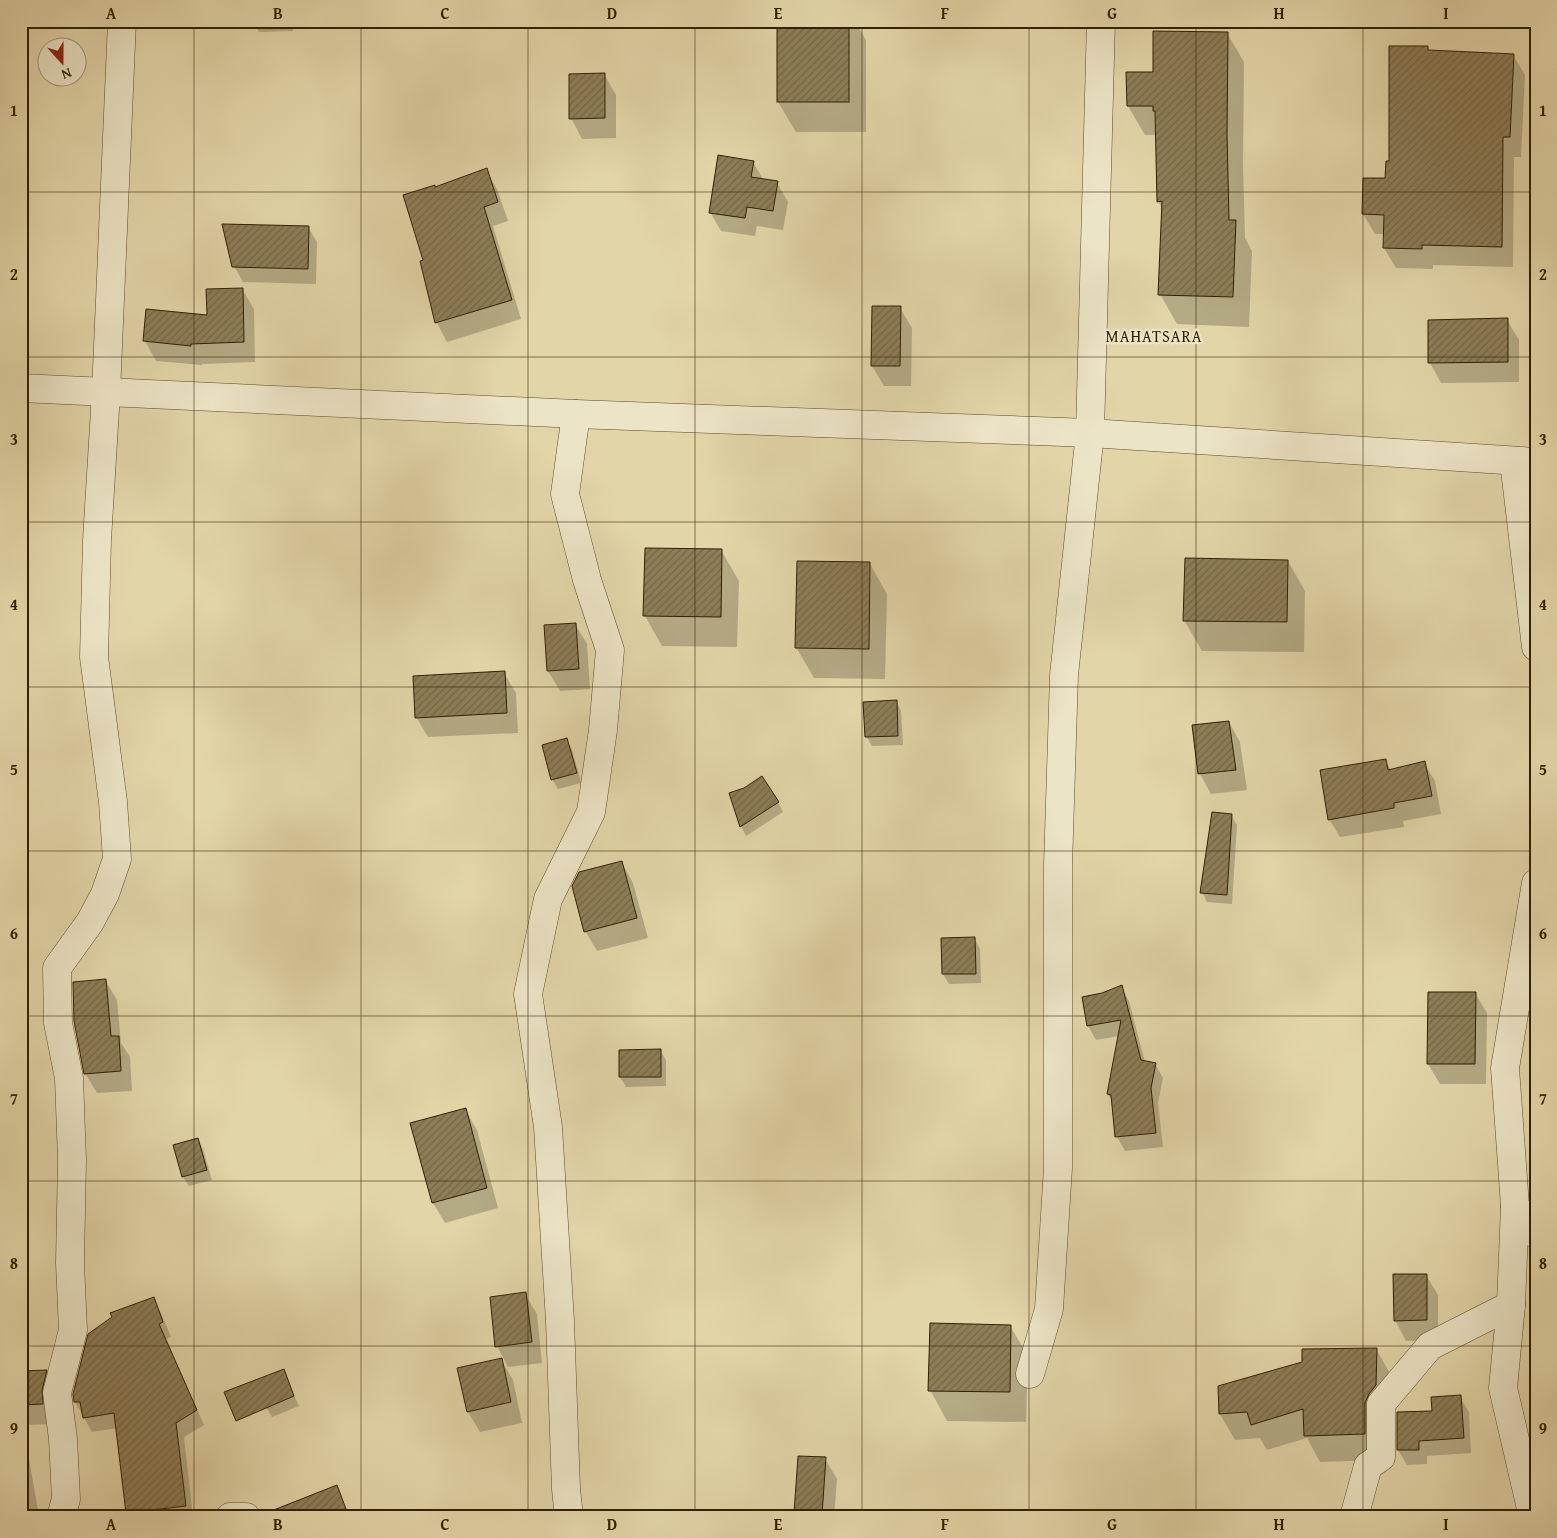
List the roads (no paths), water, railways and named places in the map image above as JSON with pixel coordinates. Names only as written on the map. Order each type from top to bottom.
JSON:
[{"type":"street","points":[[61,1517],[66,1499],[66,1490],[63,1439],[57,1393],[73,1330],[70,1263],[72,1160],[69,1078],[58,1023],[57,968],[90,922],[105,894],[117,859],[113,802],[94,657],[97,540],[106,392],[122,21]]},
{"type":"street","points":[[1030,1374],[1049,1309],[1058,1168],[1058,866],[1064,675],[1090,433],[1101,21]]},
{"type":"street","points":[[21,388],[576,414],[1090,433],[1525,462],[1536,647]]},
{"type":"street","points":[[569,1517],[548,1127],[528,994],[548,898],[591,812],[603,730],[610,650],[587,580],[565,494],[576,414]]},
{"type":"street","points":[[1533,1517],[1503,1388],[1511,1304],[1515,1206],[1505,1068],[1536,883]]},
{"type":"street","points":[[1515,1206],[1536,1234]]},
{"type":"street","points":[[1354,1517],[1368,1466],[1381,1457],[1381,1404],[1430,1346],[1511,1304]]},
{"type":"street","points":[[230,1517],[246,1517]]},
{"type":"district","name":"MAHATSARA","points":[[1154,336]]}]
